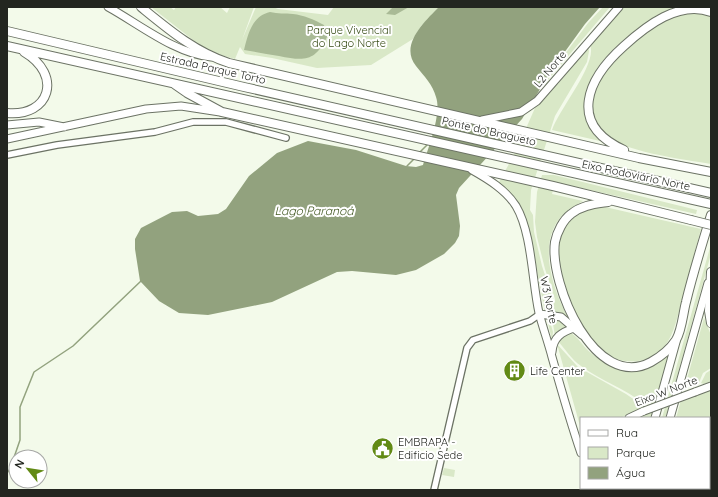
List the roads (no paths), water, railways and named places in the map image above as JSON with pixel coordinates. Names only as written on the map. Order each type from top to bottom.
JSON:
[{"type":"highway","points":[[141,7],[177,36],[211,57],[228,63],[565,139],[639,158],[707,172]]},
{"type":"highway","points":[[639,158],[612,144],[595,128],[588,105],[593,82],[615,54],[655,22],[680,10],[698,9],[711,12]]},
{"type":"highway","name":"Estrada Parque Torto","points":[[7,31],[414,125]]},
{"type":"highway","name":"Estrada Parque Torto","points":[[7,46],[411,137]]},
{"type":"highway","points":[[7,113],[24,113],[32,109],[42,100],[47,87],[48,79],[41,65],[17,48]]},
{"type":"highway","points":[[172,82],[187,94],[222,112],[416,157],[553,186],[711,225]]},
{"type":"highway","name":"Ponte do Bragueto","points":[[414,125],[560,158]]},
{"type":"highway","name":"Ponte do Bragueto","points":[[411,137],[556,169]]},
{"type":"highway","name":"Eixo Rodoviário Norte","points":[[560,158],[711,193]]},
{"type":"highway","name":"Eixo Rodoviário Norte","points":[[556,169],[711,204]]},
{"type":"highway","points":[[614,202],[595,204],[575,211],[566,219],[556,238],[555,258],[567,301],[583,335],[596,350],[613,362],[623,366],[634,367],[646,365],[660,357],[676,339],[697,258],[711,215]]},
{"type":"highway","points":[[711,273],[709,311],[711,323]]},
{"type":"main road","points":[[108,7],[168,42],[193,53],[211,57]]},
{"type":"main road","name":"L2 Norte","points":[[482,120],[506,116],[530,107],[551,86],[619,7]]},
{"type":"main road","points":[[7,139],[133,112],[162,108],[181,106],[222,112]]},
{"type":"main road","points":[[7,125],[40,122],[64,127]]},
{"type":"main road","name":"W3 Norte","points":[[472,169],[490,180],[516,205],[526,233],[542,324],[569,420],[580,450]]},
{"type":"main road","points":[[670,417],[711,273]]},
{"type":"main road","points":[[540,314],[561,317],[583,335]]},
{"type":"main road","points":[[552,357],[555,340],[561,333],[574,328]]},
{"type":"main road","points":[[655,417],[676,339]]},
{"type":"main road","name":"Eixo W Norte","points":[[631,417],[711,386]]},
{"type":"street","points":[[7,155],[57,145],[99,141],[155,132],[193,122],[226,122],[286,138]]},
{"type":"street","points":[[434,490],[461,372],[470,344],[473,340],[530,321],[540,314]]},
{"type":"street","points":[[530,321],[542,324]]},
{"type":"water","name":"Lago Paranoá","points":[[439,7],[600,7],[585,24],[551,71],[522,119],[459,188],[456,195],[460,226],[459,236],[455,243],[444,254],[416,270],[396,275],[352,271],[337,272],[272,302],[208,315],[179,313],[159,301],[140,281],[135,239],[141,228],[172,212],[187,211],[198,216],[218,214],[226,209],[249,176],[277,153],[308,141],[356,150],[406,166],[416,167],[423,165],[434,131],[437,104],[433,88],[416,66],[410,50],[412,42],[421,26]]},
{"type":"waterway","points":[[419,153],[428,144]]},
{"type":"waterway","points":[[407,166],[414,159]]},
{"type":"waterway","points":[[7,473],[10,469],[20,440],[20,407],[34,372],[73,346],[141,281]]},
{"type":"place","name":"Life Center","points":[[515,371]]},
{"type":"place","name":"EMBRAPA - Edificio Sede","points":[[382,448]]},
{"type":"park label","name":"Parque Vivencial do Lago Norte","points":[[349,36]]}]
